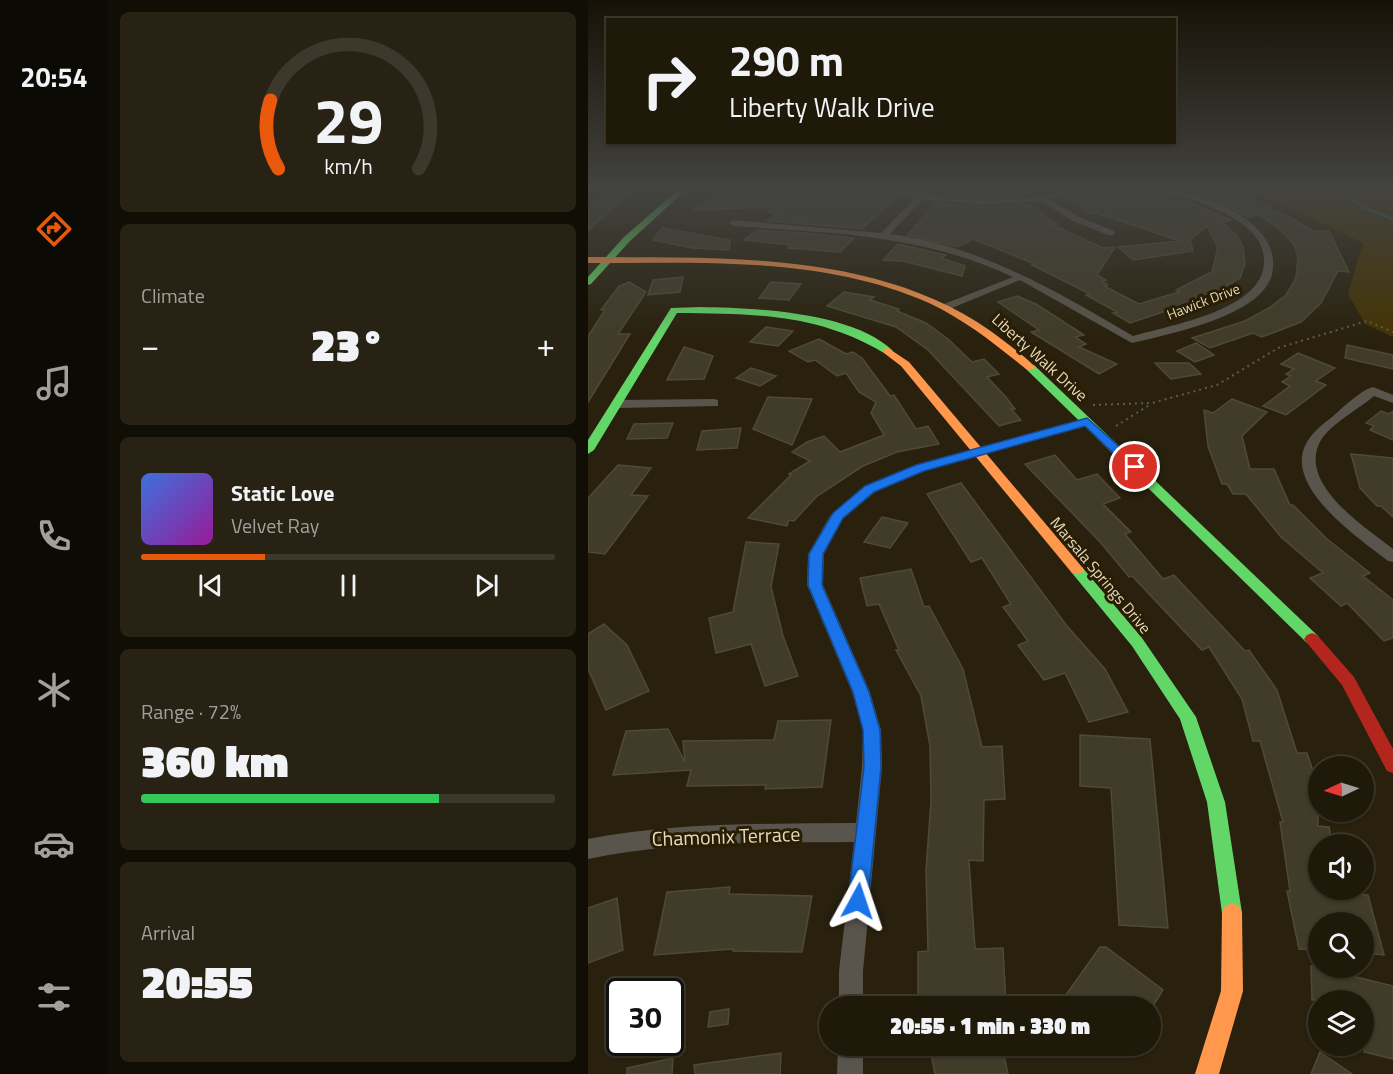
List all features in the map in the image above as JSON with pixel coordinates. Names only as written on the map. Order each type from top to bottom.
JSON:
[{"type":"street","points":[[588,282],[627,239]]},
{"type":"street","points":[[893,239],[957,251],[1020,278]]},
{"type":"street","name":"Hawick Drive","points":[[1020,278],[1132,340],[1235,306],[1258,290],[1268,276],[1270,253],[1261,239]]},
{"type":"street","name":"Liberty Walk Drive","points":[[591,254],[606,260],[725,261],[805,266],[885,283],[948,306],[988,331],[1089,413],[1300,626],[1348,681],[1393,766]]},
{"type":"street","points":[[948,306],[1020,278]]},
{"type":"street","name":"Marsala Springs Drive","points":[[618,404],[674,310],[785,314],[823,321],[855,332],[883,346],[905,364],[1137,642],[1188,717],[1216,802],[1232,910],[1232,991],[1207,1074]]},
{"type":"street","points":[[1393,399],[1372,391],[1315,439],[1309,457],[1311,477],[1337,512],[1393,556]]},
{"type":"street","points":[[588,450],[618,404],[714,403]]},
{"type":"street","points":[[851,996],[851,971],[864,832],[873,767],[872,730],[861,692],[815,585],[816,554],[837,516],[870,489],[920,468],[1089,413]]},
{"type":"street","name":"Chamonix Terrace","points":[[588,849],[623,841],[689,836],[864,832]]},
{"type":"street","points":[[850,1074],[851,1056]]},
{"type":"path","points":[[1089,413],[1152,404],[1217,385],[1278,348],[1367,321],[1393,332]]},
{"type":"path","points":[[1115,427],[1152,404]]},
{"type":"shaded area","points":[[1355,239],[1393,239],[1393,337],[1365,324],[1348,294],[1363,243]]},
{"type":"building","points":[[853,239],[840,252],[788,248],[790,245],[744,240]]},
{"type":"building","points":[[925,239],[973,239],[958,247]]},
{"type":"building","points":[[973,239],[1084,239],[1103,248],[1115,247],[1097,275],[1106,280],[1102,281],[1108,285],[1104,286],[1139,304],[1179,292],[1176,290],[1212,272],[1218,247],[1214,239],[1239,239],[1243,247],[1245,264],[1240,278],[1205,298],[1130,323],[1113,313],[1117,312],[1086,295],[1090,294],[1032,265],[1035,264]]},
{"type":"building","points":[[1174,239],[1191,239],[1193,251],[1133,260],[1118,247],[1180,241]]},
{"type":"building","points":[[1289,239],[1333,239],[1349,272],[1338,271],[1321,303],[1301,322],[1262,337],[1253,333],[1210,348],[1192,338],[1245,321],[1269,308],[1286,295],[1295,280],[1297,271],[1298,256]]},
{"type":"building","points":[[653,240],[730,240],[729,250],[692,248]]},
{"type":"building","points":[[898,244],[946,255],[941,258],[965,266],[962,276],[903,261],[883,260]]},
{"type":"building","points":[[683,277],[680,292],[648,295],[653,280]]},
{"type":"building","points":[[629,282],[646,292],[618,334],[630,334],[588,402],[588,336],[605,310],[601,310],[619,286]]},
{"type":"building","points":[[771,282],[801,284],[789,300],[759,298]]},
{"type":"building","points":[[844,292],[874,297],[870,300],[899,309],[897,311],[926,323],[948,339],[972,362],[984,359],[999,374],[987,377],[1005,396],[1015,409],[1011,409],[1021,420],[999,426],[928,350],[896,327],[827,306]]},
{"type":"building","points":[[1017,296],[1036,304],[1084,335],[1075,337],[1086,344],[1079,347],[1117,364],[1099,374],[1031,332],[1039,330],[998,302]]},
{"type":"building","points":[[766,327],[793,331],[778,346],[750,342]]},
{"type":"building","points":[[819,339],[846,354],[853,352],[862,358],[890,396],[894,395],[916,429],[928,426],[939,444],[897,452],[863,466],[817,496],[794,521],[789,520],[787,526],[748,518],[791,475],[789,474],[810,461],[792,452],[807,442],[824,436],[840,452],[884,435],[871,413],[876,402],[859,392],[846,373],[837,376],[815,360],[808,362],[789,351]]},
{"type":"building","points":[[1196,343],[1214,355],[1195,362],[1177,351]]},
{"type":"building","points":[[1347,345],[1393,355],[1393,369],[1345,358]]},
{"type":"building","points":[[684,347],[713,356],[704,379],[667,380]]},
{"type":"building","points":[[1298,353],[1335,368],[1316,381],[1326,385],[1286,415],[1263,406],[1290,386],[1282,382],[1291,376],[1286,374],[1294,369],[1281,364]]},
{"type":"building","points":[[1155,363],[1189,363],[1201,374],[1171,379]]},
{"type":"building","points":[[751,368],[776,376],[760,386],[736,378]]},
{"type":"building","points":[[768,397],[812,399],[792,445],[753,429]]},
{"type":"building","points":[[1232,399],[1267,412],[1242,436],[1250,469],[1274,469],[1290,505],[1293,505],[1327,539],[1370,573],[1363,576],[1393,600],[1393,638],[1384,641],[1347,603],[1341,606],[1310,578],[1323,573],[1281,537],[1246,494],[1233,494],[1227,484],[1222,484],[1208,446],[1204,410],[1213,413]]},
{"type":"building","points":[[1381,411],[1389,414],[1393,411],[1393,440],[1370,430],[1374,426],[1366,423]]},
{"type":"building","points":[[673,423],[667,438],[627,439],[634,424]]},
{"type":"building","points":[[741,428],[737,448],[697,450],[702,431]]},
{"type":"building","points":[[1351,454],[1393,458],[1393,517],[1381,506],[1377,506],[1360,488]]},
{"type":"building","points":[[1055,455],[1077,480],[1097,474],[1120,498],[1103,504],[1131,532],[1125,534],[1163,579],[1174,575],[1245,651],[1249,650],[1277,690],[1297,753],[1307,753],[1308,822],[1318,822],[1318,826],[1329,827],[1330,834],[1308,834],[1308,900],[1369,900],[1373,912],[1308,912],[1308,949],[1299,949],[1287,891],[1290,891],[1280,822],[1283,822],[1260,741],[1253,741],[1242,699],[1209,647],[1202,650],[1132,576],[1129,577],[1101,543],[1025,464]]},
{"type":"building","points":[[618,465],[651,468],[631,495],[648,496],[605,554],[588,552],[588,498]]},
{"type":"building","points":[[961,483],[1067,626],[1105,669],[1128,712],[1089,722],[1065,673],[1044,680],[1018,645],[1028,641],[1003,607],[1011,604],[982,558],[971,562],[927,494]]},
{"type":"building","points":[[882,517],[908,523],[890,548],[864,542]]},
{"type":"building","points":[[746,542],[779,544],[771,587],[783,636],[798,676],[765,686],[751,644],[716,653],[709,618],[733,612]]},
{"type":"building","points":[[911,569],[924,607],[929,606],[963,669],[982,747],[1002,746],[1005,799],[984,800],[983,861],[969,860],[975,949],[1003,948],[1005,996],[918,996],[918,952],[928,951],[926,871],[931,801],[930,746],[921,696],[896,650],[899,650],[879,604],[867,606],[860,578]]},
{"type":"building","points":[[604,624],[627,645],[649,691],[606,710],[588,669],[588,634]]},
{"type":"building","points":[[831,720],[822,787],[765,789],[766,785],[687,786],[691,770],[613,775],[626,731],[668,729],[685,762],[683,741],[774,740],[778,721]]},
{"type":"building","points":[[1080,735],[1150,739],[1168,928],[1119,925],[1111,788],[1080,786]]},
{"type":"building","points":[[730,887],[729,894],[812,896],[802,952],[733,951],[733,949],[654,955],[667,892]]},
{"type":"building","points":[[617,898],[623,950],[588,963],[588,908]]},
{"type":"building","points":[[1374,918],[1384,955],[1374,954]]},
{"type":"building","points":[[1100,947],[1106,947],[1163,990],[1159,996],[1065,996]]},
{"type":"building","points":[[1311,978],[1360,978],[1393,986],[1393,1059],[1374,1054],[1374,990],[1312,990]]},
{"type":"building","points":[[729,1009],[728,1024],[708,1027],[710,1012]]},
{"type":"building","points":[[781,1053],[780,1074],[695,1074],[694,1065]]},
{"type":"building","points":[[931,1056],[1004,1056],[1008,1074],[935,1074]]},
{"type":"building","points":[[1318,1056],[1326,1056],[1352,1074],[1311,1074]]},
{"type":"building","points":[[673,1058],[672,1074],[627,1074],[627,1068]]},
{"type":"traffic: fast","points":[[588,282],[627,239]]},
{"type":"traffic: fast","points":[[588,450],[674,310],[757,312],[812,319],[864,337],[888,351]]},
{"type":"traffic: fast","points":[[1030,367],[1312,639]]},
{"type":"traffic: fast","points":[[1077,570],[1137,642],[1188,717],[1216,802],[1232,913]]},
{"type":"traffic: slow","points":[[588,260],[765,264],[822,270],[878,282],[932,301],[983,329],[1030,367]]},
{"type":"traffic: slow","points":[[888,351],[905,364],[1077,570]]},
{"type":"traffic: slow","points":[[1207,1074],[1232,991],[1232,913]]},
{"type":"traffic: jam","points":[[1312,639],[1348,681],[1393,766]]},
{"type":"route","points":[[858,901],[873,767],[872,730],[861,692],[815,585],[816,554],[837,516],[870,489],[920,468],[1087,422],[1135,467]]}]
